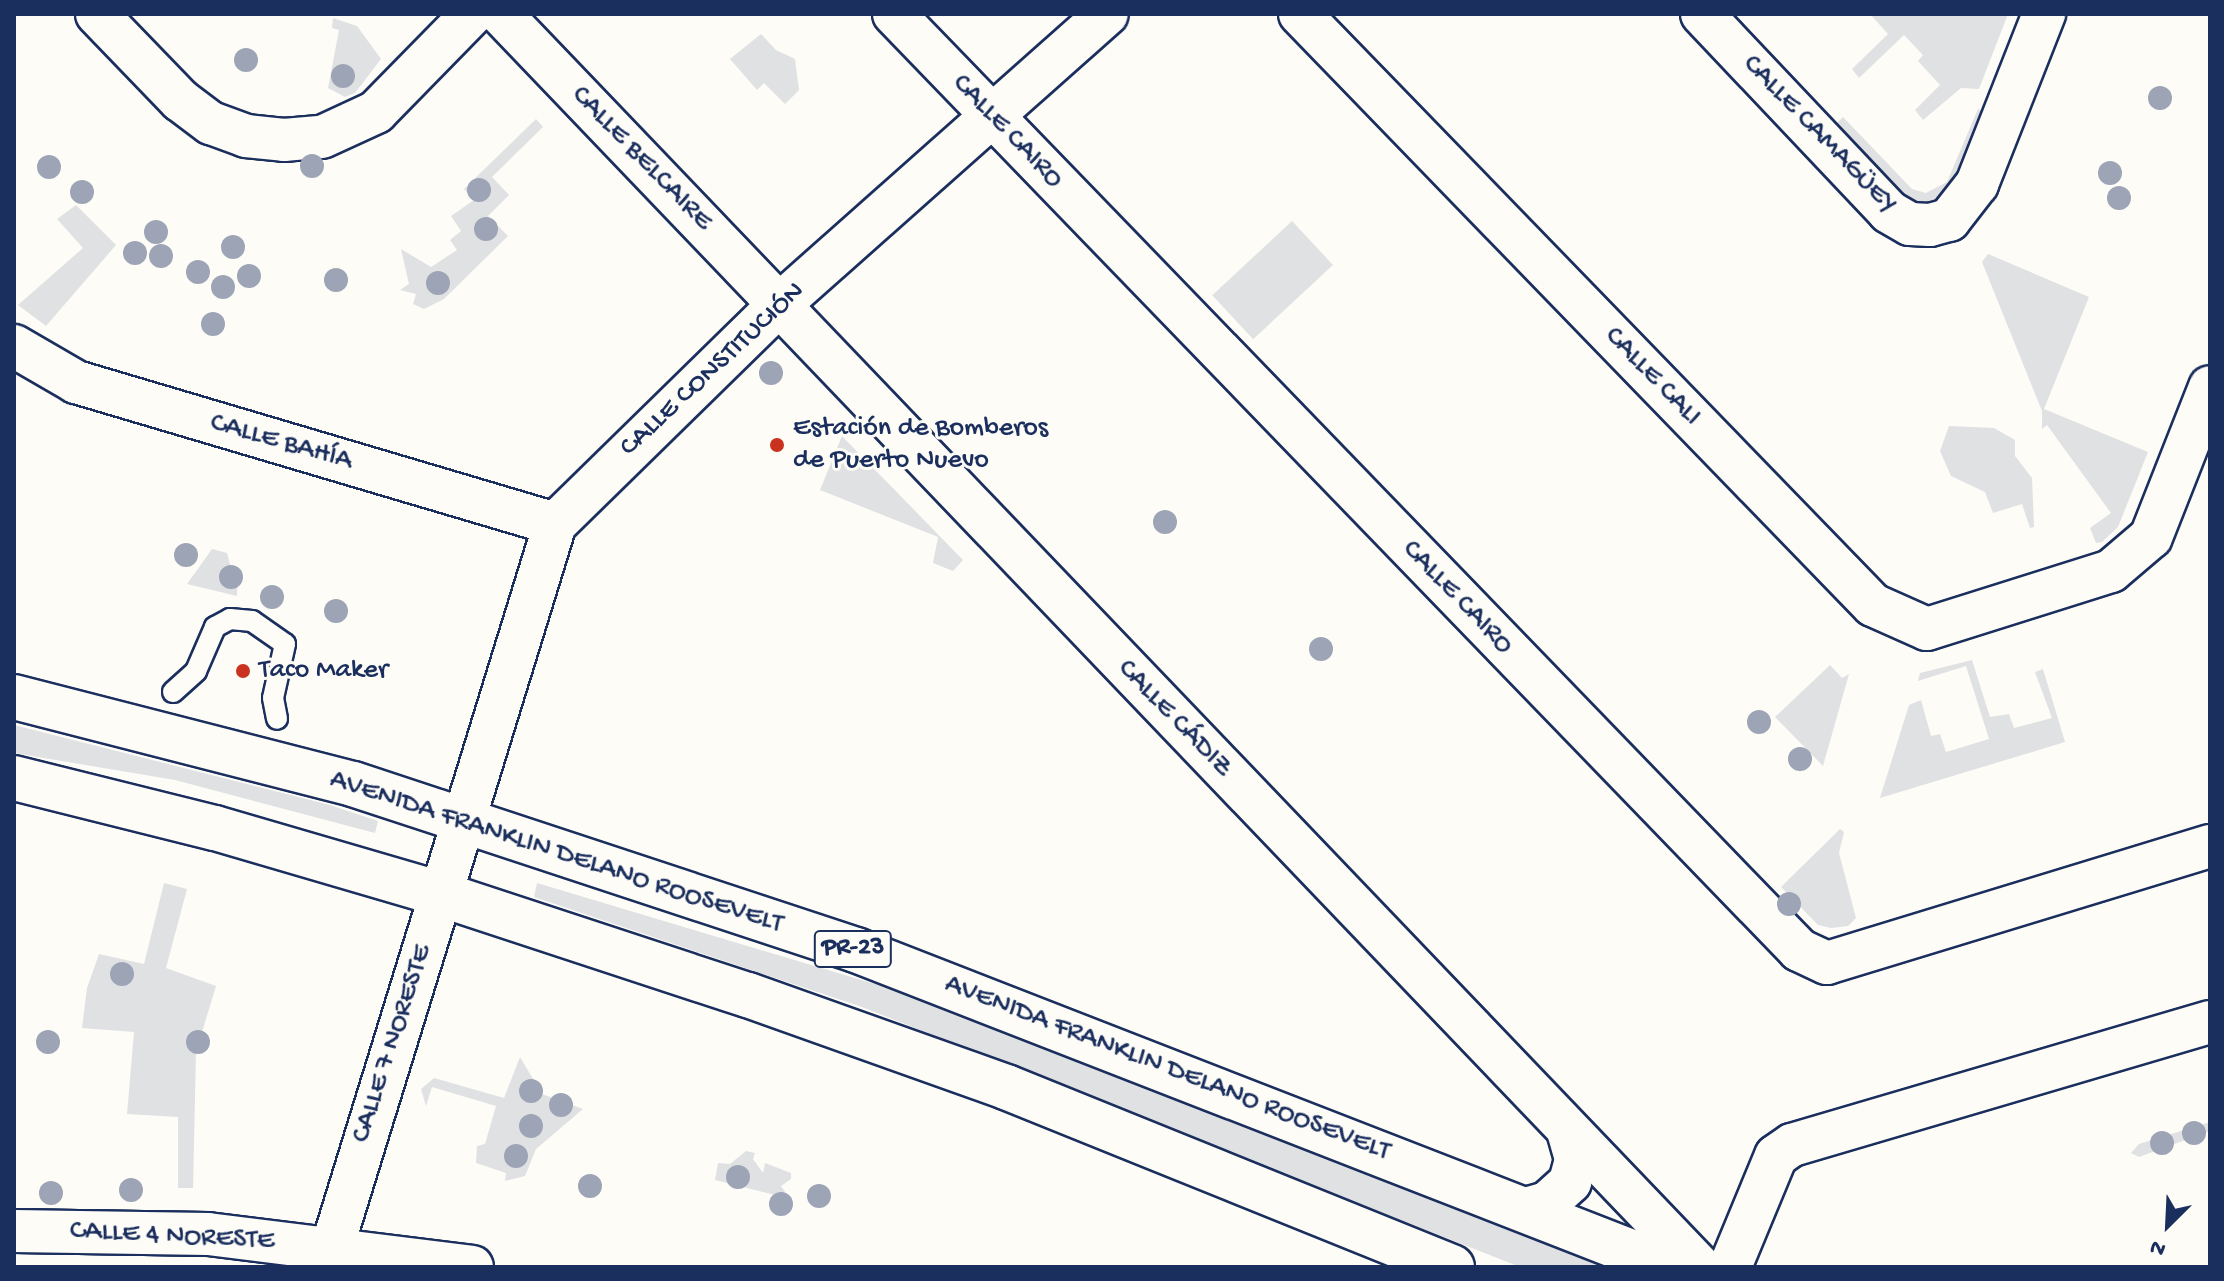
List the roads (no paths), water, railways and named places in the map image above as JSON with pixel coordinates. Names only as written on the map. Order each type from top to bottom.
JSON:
[{"type":"main road","name":"AVENIDA FRANKLIN DELANO ROOSEVELT","points":[[14,697],[353,784],[856,950],[1670,1267]]},
{"type":"main road","points":[[14,778],[215,828],[440,894],[1006,1087],[1452,1267]]},
{"type":"street","points":[[97,14],[180,100],[211,123],[246,136],[284,140],[335,133],[376,112],[472,14]]},
{"type":"street","name":"CALLE BELCAIRE","points":[[501,14],[780,304]]},
{"type":"street","name":"CALLE CAIRO","points":[[894,14],[1799,950],[1827,963],[2210,846]]},
{"type":"street","name":"CALLE CONSTITUCIÓN","points":[[461,820],[555,524],[780,304],[1107,14]]},
{"type":"street","name":"CALLE CALI","points":[[1300,14],[1873,605],[1927,629],[2111,571],[2151,537],[2210,387]]},
{"type":"street","name":"CALLE CAMAGÜEY","points":[[1702,14],[1889,212],[1910,224],[1949,220],[1977,184],[2044,14]]},
{"type":"street","name":"CALLE CÁDIZ","points":[[780,304],[1569,1134],[1700,1267]]},
{"type":"street","name":"CALLE BAHÍA","points":[[14,346],[76,382],[555,524]]},
{"type":"street","name":"CALLE 7 NORESTE","points":[[327,1256],[461,820]]},
{"type":"street","points":[[1730,1267],[1776,1156],[1792,1145],[2210,1022]]},
{"type":"street","points":[[1526,1209],[1563,1194],[1570,1182],[1576,1159],[1569,1134]]},
{"type":"street","name":"CALLE 4 NORESTE","points":[[14,1231],[208,1234],[327,1256],[472,1267]]},
{"type":"lane","points":[[173,692],[196,671],[215,627],[230,619],[252,621],[285,644],[273,698],[277,719]]},
{"type":"place","name":"Estación de Bomberos de Puerto Nuevo","points":[[777,445]]},
{"type":"place","name":"Taco Maker","points":[[243,671]]}]
